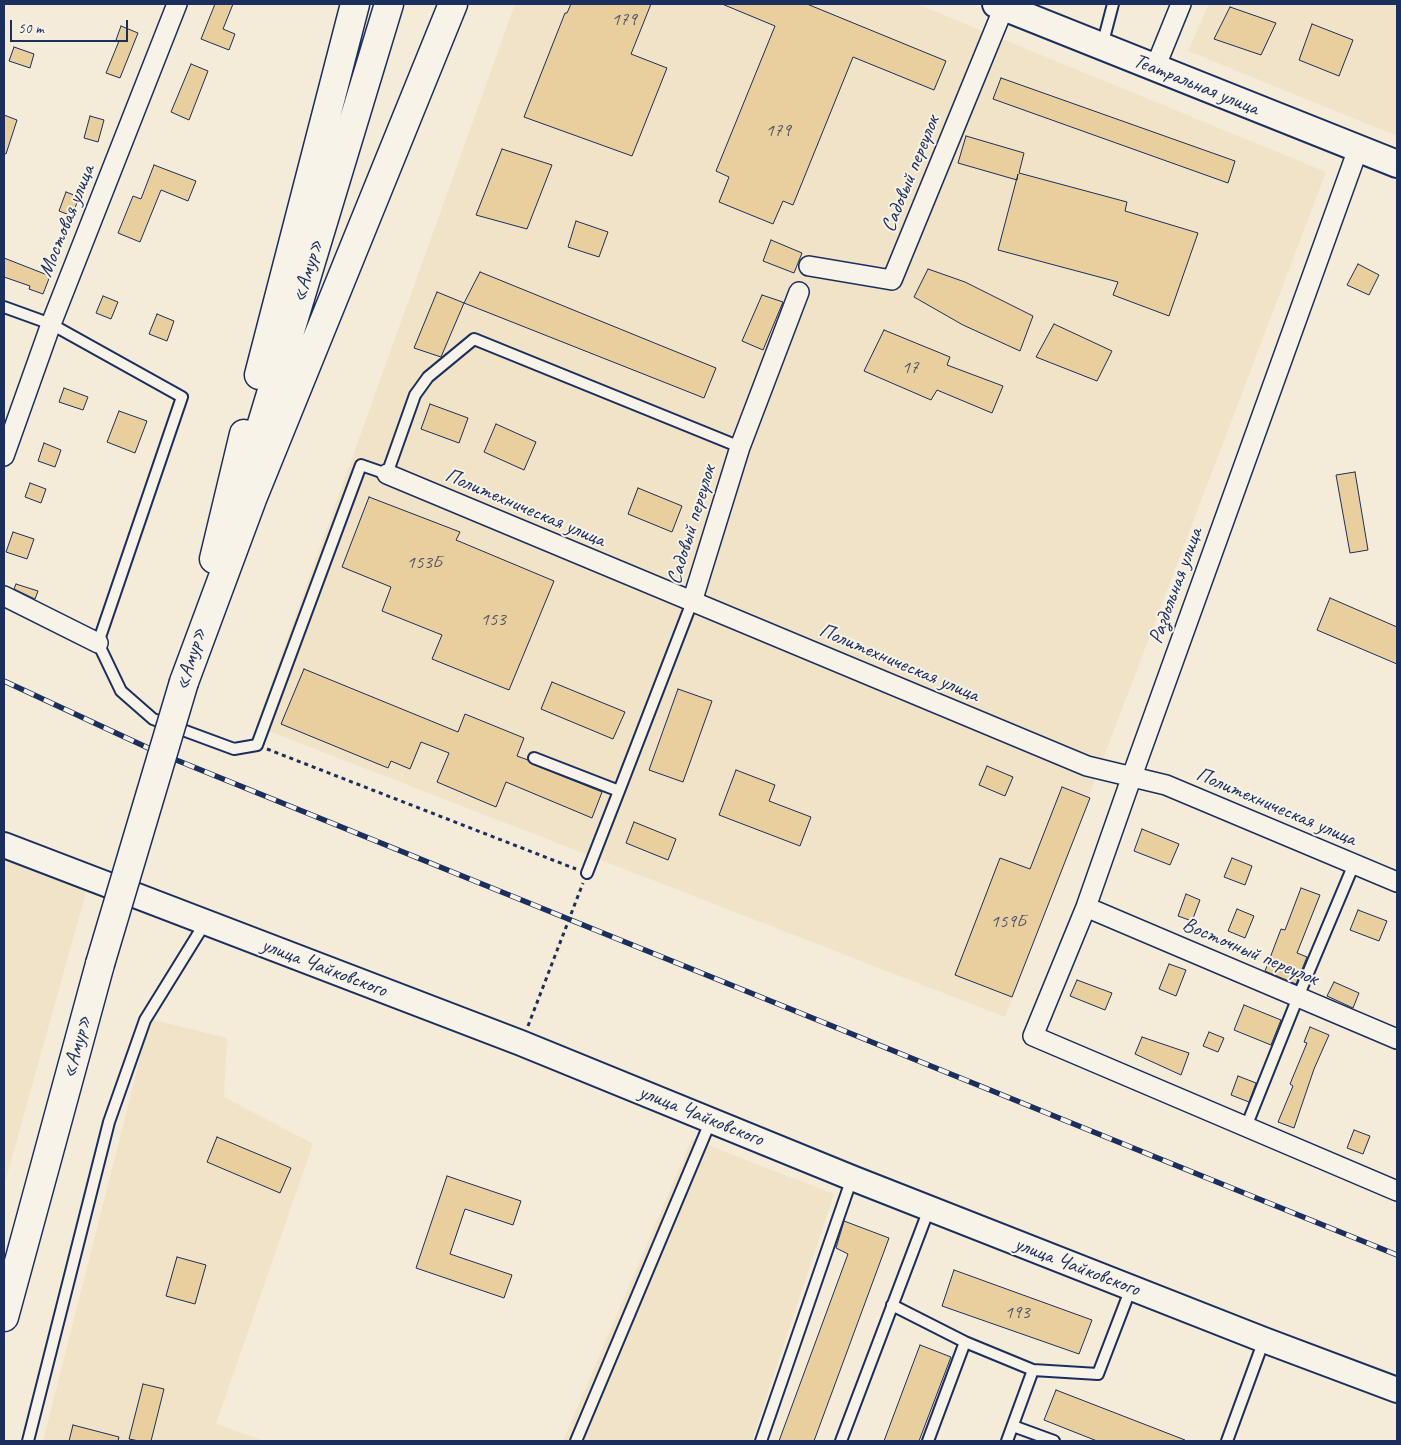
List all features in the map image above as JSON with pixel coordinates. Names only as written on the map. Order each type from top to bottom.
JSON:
[{"type":"highway","points":[[184,682],[266,344],[355,4]]},
{"type":"highway","name":"«Амур»","points":[[4,1317],[100,964],[388,4]]},
{"type":"highway","points":[[184,682],[252,499],[453,4]]},
{"type":"main road","name":"Театральная улица","points":[[1000,5],[1397,164]]},
{"type":"street","name":"Мостовая улица","points":[[4,456],[51,324],[177,4]]},
{"type":"street","points":[[1155,68],[1180,4]]},
{"type":"street","name":"Садовый переулок","points":[[809,266],[892,280],[1000,5]]},
{"type":"street","name":"Раздольная улица","points":[[1246,1127],[1033,1036],[1086,907],[1358,149]]},
{"type":"street","name":"Садовый переулок","points":[[692,602],[740,446],[798,292]]},
{"type":"street","name":"Политехническая улица","points":[[387,474],[1087,766],[1166,785],[1397,882]]},
{"type":"street","points":[[4,596],[98,643]]},
{"type":"street","name":"улица Чайковского","points":[[4,845],[521,1043],[852,1178],[1264,1340],[1397,1390]]},
{"type":"street","name":"Восточный переулок","points":[[1086,907],[1397,1039]]},
{"type":"street","points":[[1246,1127],[1397,1191]]},
{"type":"lane","points":[[1102,47],[1113,4]]},
{"type":"lane","points":[[4,307],[51,324],[182,397],[98,643],[121,691],[153,719],[234,749],[258,745],[361,465],[387,474],[415,395],[428,377],[474,338],[740,446]]},
{"type":"lane","points":[[587,873],[692,602]]},
{"type":"lane","points":[[534,758],[619,791]]},
{"type":"lane","points":[[1246,1127],[1354,864]]},
{"type":"lane","points":[[28,1441],[109,1122],[145,1020],[205,923]]},
{"type":"lane","points":[[576,1441],[711,1120]]},
{"type":"lane","points":[[761,1441],[852,1178]]},
{"type":"lane","points":[[841,1441],[929,1208]]},
{"type":"lane","points":[[892,1306],[965,1342],[1033,1370],[1098,1374],[1131,1288]]},
{"type":"lane","points":[[1227,1441],[1264,1340]]},
{"type":"lane","points":[[928,1441],[965,1342]]},
{"type":"lane","points":[[1007,1441],[1033,1370]]},
{"type":"lane","points":[[1013,1426],[1054,1441]]},
{"type":"path","points":[[258,745],[587,873],[521,1043]]},
{"type":"shaded area","points":[[515,4],[917,4],[1326,172],[1005,1017],[256,726]]},
{"type":"shaded area","points":[[1209,4],[1397,4],[1397,136],[1188,51]]},
{"type":"shaded area","points":[[4,859],[87,889],[4,1186]]},
{"type":"shaded area","points":[[150,1019],[227,1038],[224,1097],[313,1144],[216,1424],[265,1441],[43,1441]]},
{"type":"shaded area","points":[[692,1139],[834,1194],[752,1441],[563,1441]]},
{"type":"building","points":[[215,4],[233,4],[223,29],[235,34],[229,50],[201,39]]},
{"type":"building","points":[[571,4],[651,4],[631,54],[667,68],[632,156],[524,117],[565,13],[567,13]]},
{"type":"building","points":[[722,4],[807,4],[946,61],[934,90],[853,57],[793,205],[783,201],[773,224],[719,202],[729,177],[716,171],[775,26]]},
{"type":"building","points":[[1230,7],[1276,23],[1261,55],[1214,39]]},
{"type":"building","points":[[1312,24],[1353,40],[1339,76],[1299,60]]},
{"type":"building","points":[[121,26],[138,33],[120,78],[106,73],[119,41],[116,40]]},
{"type":"building","points":[[14,47],[34,54],[30,68],[9,61]]},
{"type":"building","points":[[191,64],[208,71],[189,120],[171,112]]},
{"type":"building","points":[[1001,78],[1235,161],[1228,183],[993,99]]},
{"type":"building","points":[[4,115],[17,120],[6,154],[4,153]]},
{"type":"building","points":[[90,116],[104,120],[98,142],[84,138]]},
{"type":"building","points":[[966,136],[1024,153],[1019,173],[1127,202],[1125,211],[1198,233],[1169,316],[1113,295],[1118,282],[998,250],[1016,180],[958,163]]},
{"type":"building","points":[[502,149],[552,165],[527,229],[476,215]]},
{"type":"building","points":[[154,165],[196,181],[188,201],[161,190],[140,242],[118,233],[133,196],[141,199]]},
{"type":"building","points":[[66,192],[79,197],[72,216],[59,211]]},
{"type":"building","points":[[576,221],[608,232],[599,257],[568,247]]},
{"type":"building","points":[[771,240],[802,253],[794,273],[763,261]]},
{"type":"building","points":[[4,258],[50,276],[43,294],[29,289],[30,286],[4,277]]},
{"type":"building","points":[[1358,264],[1379,275],[1369,295],[1347,285]]},
{"type":"building","points":[[928,269],[965,282],[1033,316],[1020,351],[963,325],[914,297]]},
{"type":"building","points":[[480,272],[716,368],[704,398],[464,303]]},
{"type":"building","points":[[437,292],[464,303],[441,357],[414,348]]},
{"type":"building","points":[[762,295],[783,302],[763,350],[742,341]]},
{"type":"building","points":[[103,296],[118,302],[111,319],[96,313]]},
{"type":"building","points":[[157,314],[174,321],[167,341],[149,334]]},
{"type":"building","points":[[1054,324],[1112,351],[1097,381],[1036,357]]},
{"type":"building","points":[[884,330],[950,357],[947,365],[1003,386],[992,413],[937,390],[931,400],[864,371]]},
{"type":"building","points":[[64,388],[88,397],[83,410],[59,402]]},
{"type":"building","points":[[430,404],[468,418],[459,443],[421,429]]},
{"type":"building","points":[[119,411],[147,421],[135,453],[107,442]]},
{"type":"building","points":[[496,424],[536,442],[524,470],[484,452]]},
{"type":"building","points":[[44,443],[61,450],[55,467],[38,461]]},
{"type":"building","points":[[1355,472],[1368,550],[1350,553],[1336,475]]},
{"type":"building","points":[[30,483],[46,489],[41,503],[25,497]]},
{"type":"building","points":[[638,488],[682,506],[672,532],[628,514]]},
{"type":"building","points":[[369,497],[460,532],[456,540],[554,581],[509,690],[432,659],[442,635],[382,611],[391,587],[342,567]]},
{"type":"building","points":[[13,532],[34,539],[27,559],[6,552]]},
{"type":"building","points":[[16,584],[38,591],[35,599],[14,589]]},
{"type":"building","points":[[1330,598],[1397,627],[1397,664],[1317,630]]},
{"type":"building","points":[[304,669],[458,732],[465,714],[524,738],[517,756],[528,760],[532,764],[602,792],[592,818],[506,782],[496,807],[437,782],[449,753],[421,742],[410,769],[391,761],[388,768],[281,724]]},
{"type":"building","points":[[552,682],[625,712],[613,739],[541,709]]},
{"type":"building","points":[[678,689],[712,701],[683,782],[649,770]]},
{"type":"building","points":[[987,766],[1013,777],[1005,796],[979,785]]},
{"type":"building","points":[[736,770],[775,785],[769,801],[811,817],[800,846],[719,815]]},
{"type":"building","points":[[1062,787],[1090,798],[1012,997],[955,975],[1000,858],[1030,869]]},
{"type":"building","points":[[634,822],[676,839],[668,860],[626,843]]},
{"type":"building","points":[[1142,829],[1179,844],[1170,865],[1134,851]]},
{"type":"building","points":[[1232,858],[1252,866],[1245,885],[1224,877]]},
{"type":"building","points":[[1301,888],[1320,895],[1297,953],[1307,957],[1296,984],[1265,971],[1281,929],[1285,930]]},
{"type":"building","points":[[1186,894],[1200,900],[1192,921],[1178,916]]},
{"type":"building","points":[[1237,909],[1254,916],[1245,938],[1228,931]]},
{"type":"building","points":[[1358,910],[1387,921],[1379,941],[1350,930]]},
{"type":"building","points":[[1169,964],[1186,970],[1176,996],[1159,989]]},
{"type":"building","points":[[1077,980],[1112,993],[1105,1010],[1070,996]]},
{"type":"building","points":[[1334,982],[1359,993],[1353,1008],[1327,996]]},
{"type":"building","points":[[1244,1005],[1281,1020],[1271,1045],[1234,1030]]},
{"type":"building","points":[[1310,1027],[1329,1035],[1314,1069],[1294,1128],[1278,1122],[1293,1086],[1290,1084],[1307,1043],[1304,1042]]},
{"type":"building","points":[[1209,1032],[1224,1038],[1218,1052],[1203,1046]]},
{"type":"building","points":[[1142,1037],[1189,1053],[1181,1075],[1135,1054]]},
{"type":"building","points":[[1238,1076],[1256,1083],[1249,1102],[1231,1095]]},
{"type":"building","points":[[1354,1130],[1370,1136],[1363,1154],[1347,1148]]},
{"type":"building","points":[[217,1137],[291,1168],[280,1193],[207,1162]]},
{"type":"building","points":[[447,1176],[521,1201],[513,1225],[465,1209],[450,1254],[512,1275],[504,1298],[416,1268]]},
{"type":"building","points":[[844,1221],[889,1238],[814,1441],[779,1441],[848,1254],[836,1248]]},
{"type":"building","points":[[177,1257],[206,1265],[195,1304],[166,1296]]},
{"type":"building","points":[[954,1270],[1092,1320],[1079,1354],[942,1306]]},
{"type":"building","points":[[920,1345],[951,1357],[919,1441],[884,1441]]},
{"type":"building","points":[[143,1384],[164,1389],[151,1441],[129,1439]]},
{"type":"building","points":[[1056,1390],[1185,1441],[1097,1441],[1044,1420]]},
{"type":"building","points":[[73,1425],[119,1437],[118,1441],[69,1441]]},
{"type":"railway","points":[[4,681],[159,753],[1397,1255]]}]
